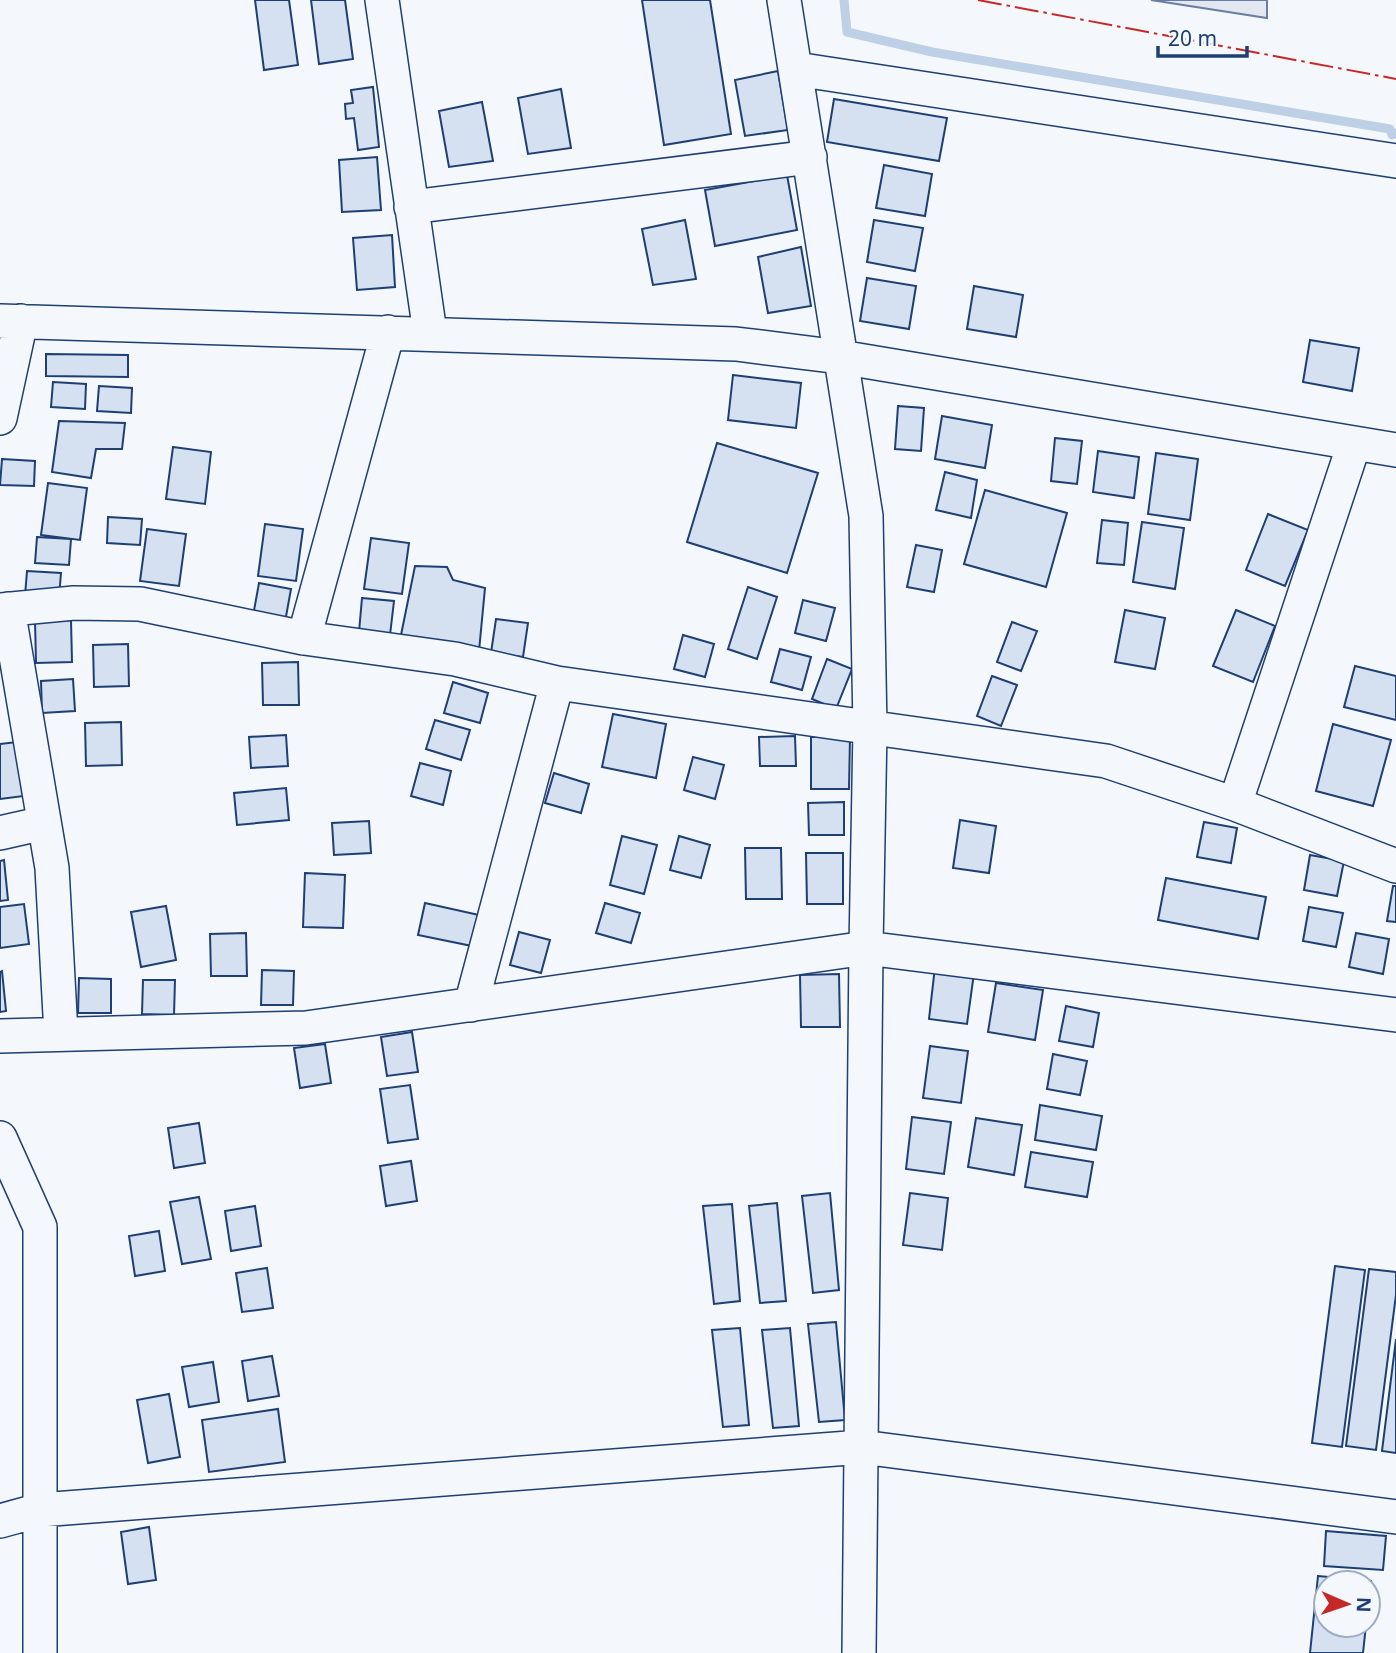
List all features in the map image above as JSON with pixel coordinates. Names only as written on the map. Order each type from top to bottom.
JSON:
[{"type":"street","points":[[382,0],[430,333]]},
{"type":"street","points":[[784,0],[866,516],[870,728],[859,1653]]},
{"type":"street","points":[[796,69],[1396,161]]},
{"type":"street","points":[[411,207],[810,157]]},
{"type":"street","points":[[0,418],[11,321],[736,344],[841,357],[1396,450]]},
{"type":"street","points":[[304,638],[388,332]]},
{"type":"street","points":[[1235,804],[1354,444]]},
{"type":"street","points":[[61,1034],[52,868],[4,609],[74,603],[140,604],[304,638],[455,659],[557,683],[1106,761],[1235,804],[1396,866]]},
{"type":"street","points":[[471,1004],[557,683]]},
{"type":"street","points":[[0,833],[44,823]]},
{"type":"street","points":[[0,1036],[306,1028],[866,948],[1396,1014]]},
{"type":"street","points":[[0,1138],[40,1227],[40,1653]]},
{"type":"street","points":[[0,1521],[40,1510],[862,1447],[1396,1517]]},
{"type":"shaded area","points":[[1151,0],[1267,0],[1267,18]]},
{"type":"building","points":[[255,0],[289,0],[298,65],[264,70]]},
{"type":"building","points":[[311,0],[345,0],[353,59],[319,64]]},
{"type":"building","points":[[642,0],[710,0],[731,134],[664,145]]},
{"type":"building","points":[[778,71],[788,130],[745,136],[735,80]]},
{"type":"building","points":[[373,87],[379,147],[358,150],[354,118],[346,119],[345,104],[353,103],[351,90]]},
{"type":"building","points":[[561,89],[571,148],[528,154],[518,98]]},
{"type":"building","points":[[834,99],[947,118],[939,161],[827,142]]},
{"type":"building","points":[[482,102],[493,161],[449,167],[439,111]]},
{"type":"building","points":[[377,157],[381,210],[342,212],[339,160]]},
{"type":"building","points":[[884,165],[932,174],[925,216],[876,208]]},
{"type":"building","points":[[787,175],[797,230],[715,246],[705,190]]},
{"type":"building","points":[[685,220],[696,279],[653,285],[642,229]]},
{"type":"building","points":[[874,220],[923,228],[915,271],[867,262]]},
{"type":"building","points":[[392,235],[395,287],[357,290],[353,238]]},
{"type":"building","points":[[801,247],[811,306],[768,313],[758,257]]},
{"type":"building","points":[[867,278],[916,286],[909,329],[860,321]]},
{"type":"building","points":[[974,286],[1023,295],[1016,337],[967,329]]},
{"type":"building","points":[[1310,340],[1359,348],[1352,391],[1303,382]]},
{"type":"building","points":[[46,354],[128,355],[128,377],[46,376]]},
{"type":"building","points":[[733,375],[801,383],[796,428],[728,420]]},
{"type":"building","points":[[53,382],[86,384],[85,409],[51,407]]},
{"type":"building","points":[[99,386],[132,388],[131,413],[97,411]]},
{"type":"building","points":[[898,406],[924,408],[921,451],[895,449]]},
{"type":"building","points":[[942,416],[992,425],[985,468],[935,459]]},
{"type":"building","points":[[59,421],[125,423],[122,449],[96,449],[91,478],[52,472]]},
{"type":"building","points":[[1055,438],[1082,441],[1077,484],[1051,481]]},
{"type":"building","points":[[717,443],[818,473],[787,573],[687,542]]},
{"type":"building","points":[[173,447],[211,452],[205,504],[166,499]]},
{"type":"building","points":[[1098,451],[1139,457],[1134,498],[1093,492]]},
{"type":"building","points":[[1156,453],[1198,459],[1190,520],[1148,514]]},
{"type":"building","points":[[2,459],[35,461],[34,486],[0,485]]},
{"type":"building","points":[[945,472],[977,480],[971,518],[936,510]]},
{"type":"building","points":[[48,483],[87,488],[80,540],[41,535]]},
{"type":"building","points":[[985,490],[1067,513],[1046,587],[964,564]]},
{"type":"building","points":[[1268,514],[1308,530],[1285,586],[1246,570]]},
{"type":"building","points":[[108,517],[142,519],[140,545],[107,543]]},
{"type":"building","points":[[1102,520],[1128,523],[1124,565],[1097,563]]},
{"type":"building","points":[[1142,522],[1184,528],[1175,589],[1133,582]]},
{"type":"building","points":[[265,524],[303,529],[296,581],[258,576]]},
{"type":"building","points":[[147,529],[186,534],[179,586],[140,581]]},
{"type":"building","points":[[37,537],[71,539],[69,565],[35,563]]},
{"type":"building","points":[[371,538],[409,543],[402,594],[364,589]]},
{"type":"building","points":[[916,545],[942,550],[934,592],[907,587]]},
{"type":"building","points":[[415,566],[447,567],[453,580],[485,588],[479,651],[400,640]]},
{"type":"building","points":[[27,571],[61,573],[59,598],[25,596]]},
{"type":"building","points":[[259,583],[291,589],[285,622],[253,616]]},
{"type":"building","points":[[748,587],[777,597],[757,659],[728,649]]},
{"type":"building","points":[[362,598],[394,601],[390,635],[359,632]]},
{"type":"building","points":[[803,600],[835,608],[826,641],[795,633]]},
{"type":"building","points":[[1125,610],[1165,618],[1155,669],[1115,662]]},
{"type":"building","points":[[1236,610],[1275,626],[1253,682],[1213,666]]},
{"type":"building","points":[[496,619],[528,623],[523,657],[491,653]]},
{"type":"building","points":[[71,620],[72,662],[36,663],[35,621]]},
{"type":"building","points":[[1012,622],[1037,631],[1021,671],[997,662]]},
{"type":"building","points":[[683,635],[714,644],[705,677],[674,669]]},
{"type":"building","points":[[128,644],[129,686],[94,687],[93,645]]},
{"type":"building","points":[[780,649],[811,657],[802,690],[771,682]]},
{"type":"building","points":[[827,659],[852,669],[836,709],[812,699]]},
{"type":"building","points":[[298,662],[299,705],[263,705],[262,663]]},
{"type":"building","points":[[1355,666],[1396,676],[1396,720],[1344,707]]},
{"type":"building","points":[[992,676],[1017,685],[1001,726],[977,716]]},
{"type":"building","points":[[73,679],[75,711],[42,713],[41,681]]},
{"type":"building","points":[[453,682],[488,693],[480,723],[444,713]]},
{"type":"building","points":[[613,714],[666,724],[656,778],[602,767]]},
{"type":"building","points":[[435,720],[470,730],[461,760],[426,749]]},
{"type":"building","points":[[121,722],[122,765],[86,766],[85,723]]},
{"type":"building","points":[[1333,724],[1391,740],[1373,806],[1316,791]]},
{"type":"building","points":[[286,735],[288,766],[251,768],[249,737]]},
{"type":"building","points":[[795,736],[796,766],[760,766],[759,737]]},
{"type":"building","points":[[811,737],[850,737],[849,789],[811,789]]},
{"type":"building","points":[[17,742],[24,796],[0,799],[0,744]]},
{"type":"building","points":[[693,757],[724,765],[715,799],[684,790]]},
{"type":"building","points":[[420,763],[451,771],[443,805],[411,796]]},
{"type":"building","points":[[554,773],[589,784],[581,813],[545,803]]},
{"type":"building","points":[[286,788],[289,820],[237,825],[234,793]]},
{"type":"building","points":[[844,802],[844,835],[809,835],[808,803]]},
{"type":"building","points":[[960,820],[996,826],[989,873],[953,868]]},
{"type":"building","points":[[369,821],[371,853],[334,855],[332,823]]},
{"type":"building","points":[[1204,822],[1237,828],[1231,863],[1197,857]]},
{"type":"building","points":[[622,836],[657,845],[644,894],[610,885]]},
{"type":"building","points":[[679,836],[710,845],[701,878],[670,870]]},
{"type":"building","points":[[745,848],[781,848],[782,899],[746,899]]},
{"type":"building","points":[[806,853],[843,853],[843,904],[807,904]]},
{"type":"building","points":[[1310,855],[1344,861],[1337,896],[1304,890]]},
{"type":"building","points":[[4,860],[8,900],[0,901],[0,861]]},
{"type":"building","points":[[305,873],[345,875],[343,928],[303,927]]},
{"type":"building","points":[[1166,878],[1266,897],[1258,939],[1158,920]]},
{"type":"building","points":[[1393,886],[1396,886],[1396,922],[1387,921]]},
{"type":"building","points":[[425,903],[479,915],[472,946],[418,935]]},
{"type":"building","points":[[605,903],[640,913],[631,943],[596,933]]},
{"type":"building","points":[[24,904],[29,944],[0,948],[0,907]]},
{"type":"building","points":[[166,906],[176,960],[141,967],[131,912]]},
{"type":"building","points":[[1309,907],[1343,913],[1336,947],[1303,941]]},
{"type":"building","points":[[519,932],[550,940],[541,973],[510,965]]},
{"type":"building","points":[[246,933],[247,976],[211,976],[210,934]]},
{"type":"building","points":[[1356,933],[1389,939],[1383,974],[1349,967]]},
{"type":"building","points":[[935,967],[974,973],[967,1024],[929,1019]]},
{"type":"building","points":[[262,970],[294,971],[293,1005],[261,1005]]},
{"type":"building","points":[[2,971],[6,1011],[0,1012],[0,972]]},
{"type":"building","points":[[839,974],[840,1027],[801,1027],[800,975]]},
{"type":"building","points":[[79,978],[111,979],[111,1013],[78,1013]]},
{"type":"building","points":[[143,980],[175,980],[174,1015],[142,1014]]},
{"type":"building","points":[[996,983],[1043,990],[1035,1040],[988,1032]]},
{"type":"building","points":[[1066,1006],[1099,1013],[1093,1047],[1059,1041]]},
{"type":"building","points":[[412,1032],[418,1072],[387,1076],[381,1037]]},
{"type":"building","points":[[325,1044],[331,1083],[300,1088],[294,1048]]},
{"type":"building","points":[[930,1046],[968,1051],[961,1103],[923,1098]]},
{"type":"building","points":[[1053,1054],[1087,1061],[1080,1095],[1047,1089]]},
{"type":"building","points":[[410,1085],[418,1139],[388,1143],[380,1089]]},
{"type":"building","points":[[1040,1105],[1102,1116],[1096,1150],[1035,1140]]},
{"type":"building","points":[[912,1117],[951,1122],[944,1174],[906,1169]]},
{"type":"building","points":[[976,1118],[1022,1125],[1014,1175],[968,1167]]},
{"type":"building","points":[[199,1123],[205,1163],[174,1168],[168,1128]]},
{"type":"building","points":[[1031,1152],[1093,1162],[1087,1197],[1025,1187]]},
{"type":"building","points":[[411,1161],[417,1201],[386,1206],[380,1166]]},
{"type":"building","points":[[830,1193],[839,1290],[813,1293],[802,1196]]},
{"type":"building","points":[[910,1193],[948,1198],[942,1250],[903,1245]]},
{"type":"building","points":[[199,1197],[211,1259],[182,1264],[170,1202]]},
{"type":"building","points":[[777,1203],[786,1301],[760,1303],[749,1206]]},
{"type":"building","points":[[732,1204],[740,1301],[714,1304],[703,1206]]},
{"type":"building","points":[[255,1206],[261,1246],[231,1251],[225,1211]]},
{"type":"building","points":[[159,1231],[165,1271],[135,1276],[129,1236]]},
{"type":"building","points":[[1335,1266],[1365,1270],[1342,1447],[1312,1443]]},
{"type":"building","points":[[267,1268],[273,1308],[242,1312],[236,1273]]},
{"type":"building","points":[[1369,1269],[1396,1272],[1396,1295],[1376,1450],[1346,1446]]},
{"type":"building","points":[[836,1322],[845,1420],[819,1422],[808,1324]]},
{"type":"building","points":[[740,1328],[749,1425],[723,1427],[712,1330]]},
{"type":"building","points":[[790,1328],[799,1426],[773,1428],[762,1330]]},
{"type":"building","points":[[1396,1339],[1396,1453],[1382,1451]]},
{"type":"building","points":[[272,1356],[279,1396],[248,1401],[242,1361]]},
{"type":"building","points":[[213,1362],[219,1402],[189,1407],[182,1367]]},
{"type":"building","points":[[169,1394],[180,1457],[148,1463],[137,1400]]},
{"type":"building","points":[[278,1409],[285,1462],[209,1472],[202,1420]]},
{"type":"building","points":[[149,1527],[156,1580],[128,1584],[121,1532]]},
{"type":"building","points":[[1326,1531],[1386,1536],[1383,1570],[1324,1566]]},
{"type":"building","points":[[1312,1634],[1312,1639],[1364,1639],[1363,1653],[1310,1653]]},
{"type":"waterway","points":[[844,0],[847,32],[932,52],[1390,129],[1392,135],[1396,133]]},
{"type":"power","points":[[978,0],[1396,79]]}]
